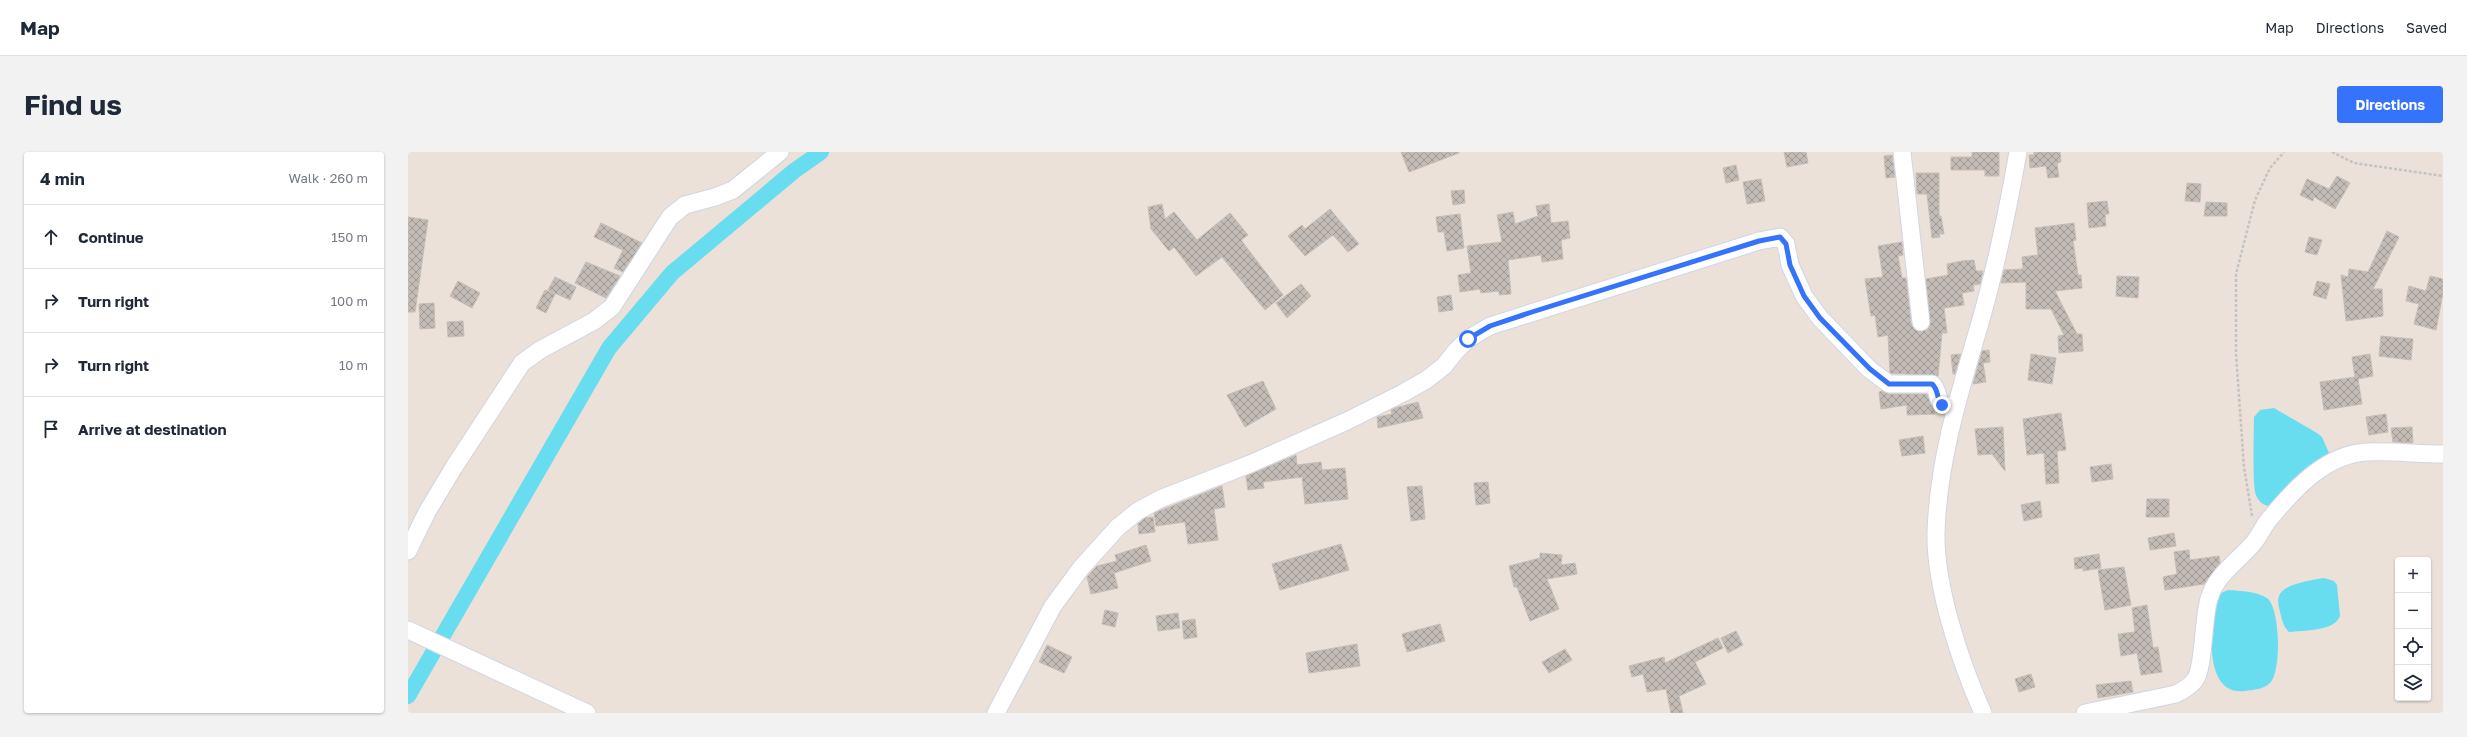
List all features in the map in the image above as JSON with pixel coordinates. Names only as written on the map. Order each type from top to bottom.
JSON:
[{"type":"street","points":[[410,543],[450,474],[522,363],[540,350],[594,321],[612,307],[670,217],[685,205],[715,197],[733,190],[780,152]]},
{"type":"street","points":[[1902,152],[1921,322]]},
{"type":"street","points":[[1983,713],[1969,682],[1943,596],[1936,534],[1940,488],[1956,407],[1980,323],[2009,203],[2018,152]]},
{"type":"street","points":[[996,713],[1052,606],[1081,568],[1107,539],[1138,511],[1160,499],[1250,464],[1347,421],[1403,393],[1426,380],[1444,366],[1468,339],[1490,326],[1630,281],[1759,241],[1780,237],[1786,244],[1790,265],[1804,296],[1820,318],[1870,369],[1889,384],[1932,384],[1936,388],[1939,401],[1942,405],[1956,407]]},
{"type":"street","points":[[2085,713],[2176,694],[2186,689],[2196,679],[2201,663],[2203,630],[2213,587],[2222,575],[2255,541],[2271,516],[2309,477],[2330,462],[2367,452],[2443,454]]},
{"type":"street","points":[[415,634],[587,713]]},
{"type":"path","points":[[2255,541],[2244,467],[2236,354],[2236,274],[2255,200],[2270,168],[2284,152]]},
{"type":"path","points":[[2332,152],[2354,163],[2443,176]]},
{"type":"water","points":[[2274,408],[2322,437],[2329,453],[2269,506],[2259,501],[2255,490],[2254,417],[2260,410]]},
{"type":"water","points":[[2324,578],[2334,581],[2337,585],[2340,616],[2337,621],[2325,628],[2289,632],[2283,623],[2278,602],[2281,592],[2298,583]]},
{"type":"water","points":[[2228,590],[2248,592],[2263,596],[2267,598],[2275,613],[2278,639],[2276,666],[2274,676],[2270,683],[2262,688],[2245,691],[2231,690],[2221,682],[2215,670],[2212,655],[2212,638],[2215,607],[2217,595]]},
{"type":"building","points":[[1401,152],[1459,152],[1459,153],[1409,172]]},
{"type":"building","points":[[1784,152],[1806,152],[1808,163],[1787,167]]},
{"type":"building","points":[[1972,152],[1999,152],[1999,176],[1985,176],[1985,170],[1951,170],[1951,157],[1972,157]]},
{"type":"building","points":[[2034,152],[2060,152],[2061,162],[2057,163],[2059,177],[2048,178],[2046,166],[2030,168],[2029,155],[2034,155]]},
{"type":"building","points":[[1892,155],[1895,177],[1886,178],[1884,156]]},
{"type":"building","points":[[1736,165],[1739,180],[1726,183],[1723,168]]},
{"type":"building","points":[[1916,173],[1939,173],[1939,216],[1941,216],[1944,234],[1939,234],[1940,237],[1932,238],[1927,194],[1917,194]]},
{"type":"building","points":[[2337,176],[2350,183],[2335,209],[2314,197],[2313,201],[2300,195],[2307,179],[2329,189]]},
{"type":"building","points":[[1761,179],[1765,201],[1747,204],[1743,182]]},
{"type":"building","points":[[2187,183],[2201,184],[2200,202],[2185,201]]},
{"type":"building","points":[[1464,190],[1465,203],[1453,205],[1451,191]]},
{"type":"building","points":[[2107,201],[2109,214],[2105,214],[2106,226],[2089,228],[2087,203]]},
{"type":"building","points":[[2206,202],[2227,203],[2227,216],[2204,216]]},
{"type":"building","points":[[1162,204],[1165,219],[1174,212],[1197,240],[1230,213],[1248,235],[1241,240],[1283,295],[1265,310],[1222,257],[1196,276],[1174,247],[1169,251],[1151,229],[1148,207]]},
{"type":"building","points":[[1549,204],[1551,223],[1568,221],[1570,238],[1561,240],[1563,259],[1542,262],[1541,255],[1508,260],[1511,294],[1499,295],[1499,291],[1481,293],[1480,289],[1460,292],[1458,275],[1471,273],[1467,246],[1502,242],[1497,215],[1513,212],[1515,224],[1538,216],[1536,206]]},
{"type":"building","points":[[1330,209],[1359,244],[1348,252],[1333,235],[1305,256],[1288,236],[1302,225],[1305,229]]},
{"type":"building","points":[[1460,214],[1464,248],[1447,251],[1444,232],[1438,232],[1436,217]]},
{"type":"building","points":[[408,217],[428,220],[415,312],[408,312]]},
{"type":"building","points":[[601,223],[642,243],[623,272],[614,268],[623,250],[594,237]]},
{"type":"building","points":[[2074,223],[2076,240],[2073,241],[2078,275],[2081,275],[2082,288],[2055,291],[2077,334],[2082,334],[2083,351],[2059,353],[2058,336],[2064,335],[2051,309],[2026,309],[2026,282],[2001,283],[2004,270],[2023,269],[2022,257],[2038,255],[2035,228]]},
{"type":"building","points":[[2387,231],[2399,237],[2373,289],[2382,289],[2383,316],[2346,321],[2341,275],[2348,277],[2349,269],[2368,272]]},
{"type":"building","points":[[2309,237],[2322,240],[2317,255],[2305,252]]},
{"type":"building","points":[[1902,242],[1903,255],[1898,256],[1902,278],[1906,278],[1911,323],[1917,331],[1927,330],[1930,326],[1926,279],[1948,275],[1947,264],[1962,261],[1974,260],[1976,271],[1983,271],[1980,284],[1973,285],[1974,291],[1962,293],[1964,305],[1944,308],[1947,333],[1942,333],[1938,376],[1890,373],[1888,335],[1878,337],[1875,315],[1871,316],[1865,279],[1883,277],[1878,246]]},
{"type":"building","points":[[586,262],[620,276],[606,298],[575,283]]},
{"type":"building","points":[[2117,276],[2139,277],[2138,298],[2116,296]]},
{"type":"building","points":[[2430,276],[2443,279],[2443,293],[2436,330],[2414,324],[2419,304],[2406,301],[2409,286],[2426,291]]},
{"type":"building","points":[[555,277],[576,287],[570,300],[548,290]]},
{"type":"building","points":[[458,281],[480,293],[472,308],[450,296]]},
{"type":"building","points":[[2317,281],[2330,284],[2326,299],[2313,295]]},
{"type":"building","points":[[1301,284],[1311,296],[1287,318],[1276,303]]},
{"type":"building","points":[[545,290],[555,294],[546,313],[536,308]]},
{"type":"building","points":[[1451,295],[1453,310],[1439,312],[1437,297]]},
{"type":"building","points":[[434,303],[435,328],[420,329],[419,304]]},
{"type":"building","points":[[463,321],[464,336],[448,337],[447,322]]},
{"type":"building","points":[[2381,336],[2413,339],[2411,360],[2379,356]]},
{"type":"building","points":[[1989,350],[1990,362],[1983,363],[1986,382],[1973,384],[1982,351]]},
{"type":"building","points":[[1961,354],[1955,374],[1953,374],[1951,355]]},
{"type":"building","points":[[2031,354],[2056,358],[2052,384],[2028,380]]},
{"type":"building","points":[[2370,354],[2373,376],[2358,379],[2362,404],[2324,410],[2320,382],[2355,377],[2352,357]]},
{"type":"building","points":[[1263,381],[1276,409],[1245,427],[1227,395]]},
{"type":"building","points":[[1882,391],[1889,394],[1927,394],[1935,414],[1907,415],[1907,405],[1881,409],[1879,392]]},
{"type":"building","points":[[1418,402],[1423,418],[1378,428],[1377,417],[1392,414],[1391,410],[1395,408]]},
{"type":"building","points":[[2061,413],[2066,450],[2057,451],[2059,483],[2046,484],[2044,453],[2027,455],[2023,419]]},
{"type":"building","points":[[2386,414],[2388,432],[2369,435],[2366,417]]},
{"type":"building","points":[[2003,427],[2005,471],[1992,454],[1978,455],[1975,429]]},
{"type":"building","points":[[2412,427],[2413,443],[2393,442],[2391,428]]},
{"type":"building","points":[[1923,436],[1925,453],[1902,456],[1899,440]]},
{"type":"building","points":[[1296,455],[1297,465],[1321,462],[1322,470],[1345,468],[1348,499],[1305,504],[1302,477],[1263,482],[1264,488],[1248,490],[1246,476]]},
{"type":"building","points":[[2111,464],[2113,479],[2092,482],[2090,467]]},
{"type":"building","points":[[1488,482],[1490,503],[1476,505],[1474,483]]},
{"type":"building","points":[[1222,486],[1225,507],[1214,509],[1218,540],[1188,544],[1185,522],[1156,526],[1154,513]]},
{"type":"building","points":[[1422,486],[1425,519],[1411,521],[1407,487]]},
{"type":"building","points":[[2147,499],[2169,499],[2169,517],[2146,517]]},
{"type":"building","points":[[2040,501],[2042,517],[2024,521],[2021,505]]},
{"type":"building","points":[[1153,517],[1155,532],[1139,534],[1138,524],[1145,518]]},
{"type":"building","points":[[2174,533],[2176,546],[2150,550],[2148,538]]},
{"type":"building","points":[[1341,544],[1349,570],[1280,590],[1272,564]]},
{"type":"building","points":[[1146,545],[1151,561],[1114,573],[1118,588],[1091,594],[1087,577],[1097,566],[1117,561],[1115,555]]},
{"type":"building","points":[[2189,550],[2190,560],[2219,556],[2220,563],[2204,584],[2165,590],[2163,577],[2177,574],[2174,552]]},
{"type":"building","points":[[1540,553],[1562,555],[1561,565],[1575,563],[1577,574],[1547,579],[1559,609],[1530,621],[1517,587],[1514,587],[1509,566],[1540,558]]},
{"type":"building","points":[[2099,554],[2101,568],[2083,571],[2083,568],[2075,569],[2074,558]]},
{"type":"building","points":[[2124,567],[2131,605],[2105,610],[2098,570]]},
{"type":"building","points":[[2147,605],[2153,648],[2158,647],[2162,672],[2141,675],[2137,653],[2121,656],[2118,634],[2135,632],[2132,608]]},
{"type":"building","points":[[1105,610],[1118,613],[1115,627],[1102,624]]},
{"type":"building","points":[[1178,613],[1180,628],[1158,631],[1156,616]]},
{"type":"building","points":[[1195,619],[1197,637],[1184,639],[1182,621]]},
{"type":"building","points":[[1440,624],[1445,641],[1407,652],[1402,634]]},
{"type":"building","points":[[1736,631],[1743,645],[1728,653],[1721,638]]},
{"type":"building","points":[[1718,638],[1723,648],[1695,662],[1706,684],[1679,696],[1683,713],[1671,713],[1666,689],[1647,692],[1643,674],[1632,677],[1629,666],[1664,657],[1665,663]]},
{"type":"building","points":[[1357,644],[1360,666],[1309,673],[1306,653]]},
{"type":"building","points":[[1047,645],[1072,657],[1064,673],[1039,662]]},
{"type":"building","points":[[1565,649],[1572,660],[1549,673],[1542,662]]},
{"type":"building","points":[[2031,674],[2035,687],[2019,692],[2015,679]]},
{"type":"building","points":[[2131,681],[2133,692],[2098,698],[2096,685]]},
{"type":"waterway","points":[[408,696],[609,348],[672,273],[794,171],[821,152]]},
{"type":"route","points":[[1468,339],[1490,326],[1532,312],[1759,241],[1780,237],[1786,244],[1790,265],[1804,296],[1820,318],[1850,350],[1882,380],[1889,384],[1932,384],[1936,388],[1939,401],[1942,405]]}]
